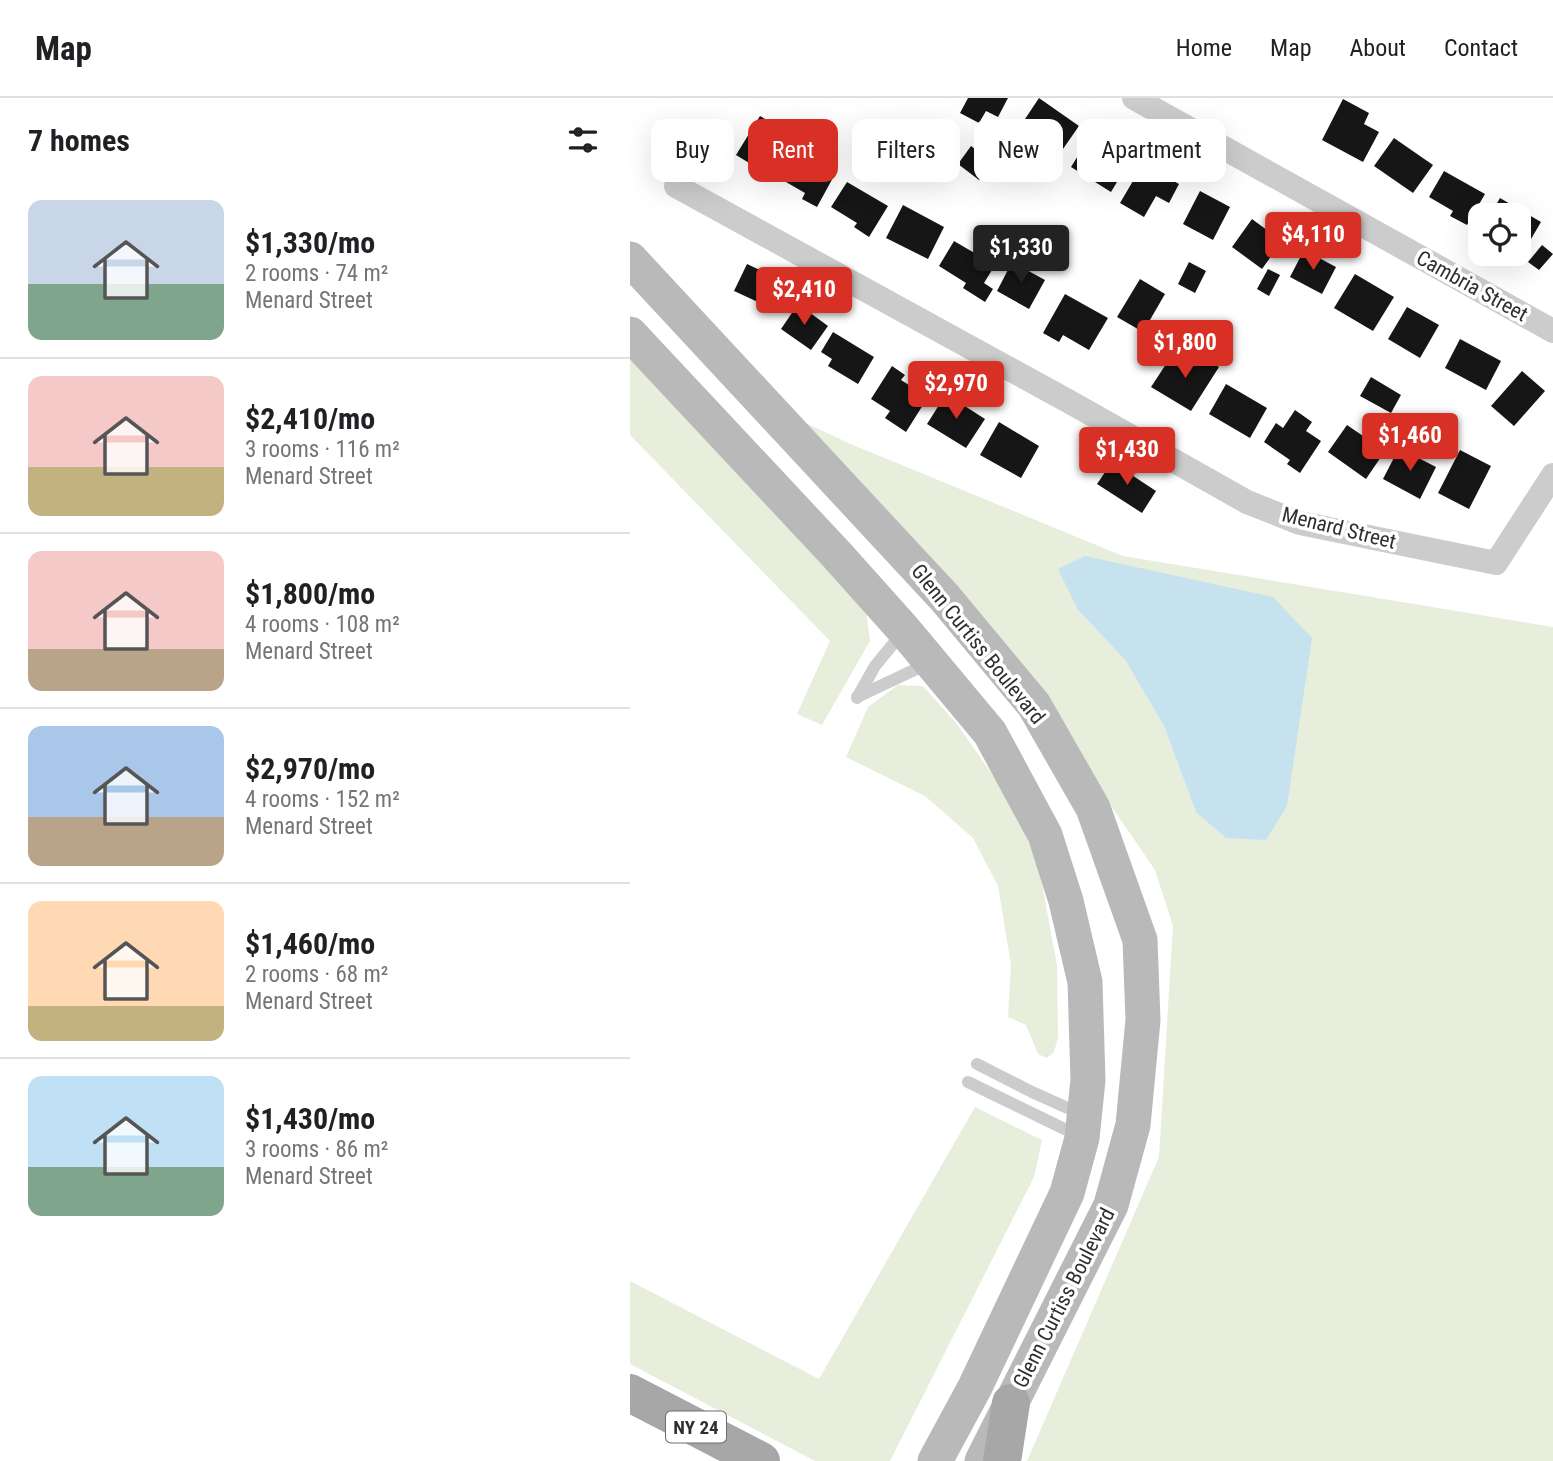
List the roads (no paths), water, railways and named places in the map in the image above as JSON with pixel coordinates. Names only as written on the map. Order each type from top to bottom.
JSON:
[{"type":"main road","name":"Glenn Curtiss Boulevard","points":[[630,260],[945,598],[1034,705],[1093,808],[1140,940],[1143,1020],[1133,1125],[1111,1205],[982,1461]]},
{"type":"main road","name":"Glenn Curtiss Boulevard","points":[[630,334],[904,630],[990,733],[1045,835],[1066,901],[1085,982],[1088,1080],[1083,1127],[1067,1193],[975,1387],[935,1461]]},
{"type":"main road","points":[[1083,1127],[1127,1147]]},
{"type":"main road","name":"NY 24","points":[[630,1393],[761,1461]]},
{"type":"main road","points":[[1002,1461],[1011,1402]]},
{"type":"street","name":"Cambria Street","points":[[1134,98],[1553,331]]},
{"type":"street","name":"Menard Street","points":[[676,186],[1247,502],[1300,523],[1496,563],[1553,475]]},
{"type":"lane","points":[[904,630],[875,666],[856,698],[931,663]]},
{"type":"lane","points":[[977,1064],[1032,1092],[1083,1127]]},
{"type":"lane","points":[[968,1082],[1083,1127]]},
{"type":"water","points":[[1085,556],[1273,597],[1312,638],[1287,806],[1266,840],[1226,838],[1196,812],[1164,726],[1125,660],[1078,610],[1058,569]]}]
